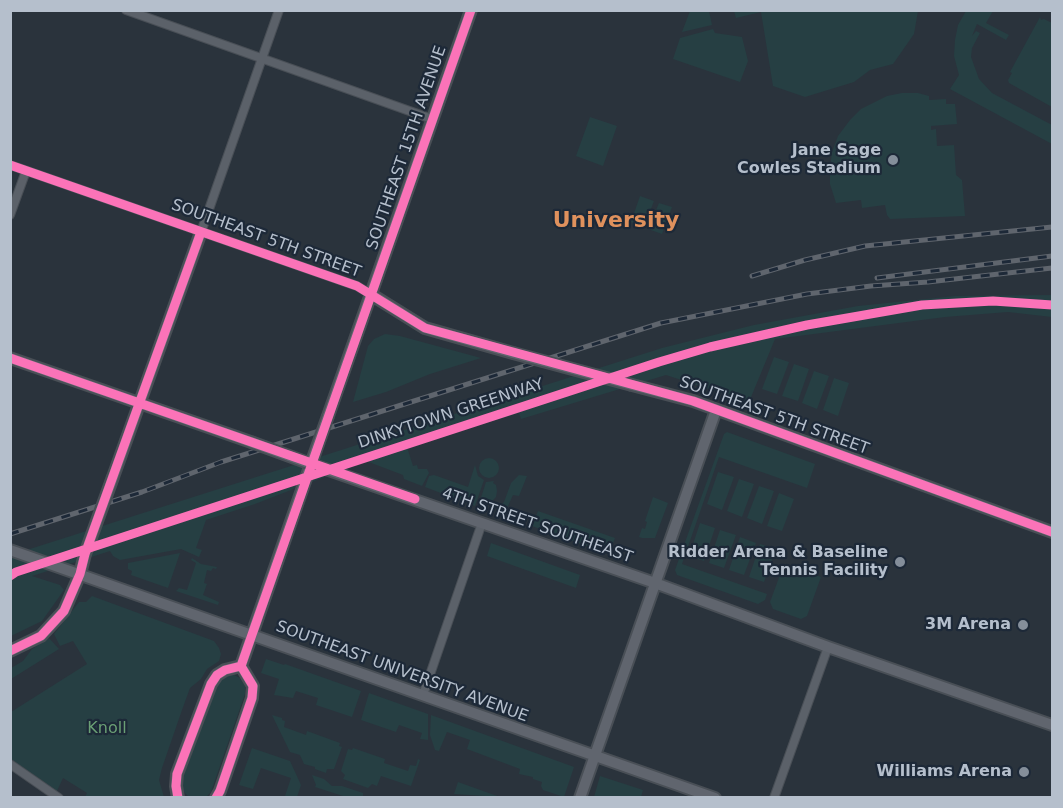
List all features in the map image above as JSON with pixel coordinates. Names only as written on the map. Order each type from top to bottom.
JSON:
[{"type":"street","points":[[126,10],[432,119]]},
{"type":"street","points":[[10,651],[41,636],[64,611],[80,574],[85,554],[279,10]]},
{"type":"street","name":"SOUTHEAST 15TH AVENUE","points":[[241,666],[250,634],[372,295],[471,10]]},
{"type":"street","name":"SOUTHEAST 5TH STREET","points":[[10,165],[357,286],[425,328],[693,401],[1053,532]]},
{"type":"street","points":[[10,215],[26,171]]},
{"type":"street","name":"4TH STREET SOUTHEAST","points":[[10,358],[655,583],[828,647],[1053,724]]},
{"type":"street","points":[[580,798],[716,410]]},
{"type":"street","points":[[423,695],[482,523]]},
{"type":"street","name":"SOUTHEAST UNIVERSITY AVENUE","points":[[10,550],[715,798]]},
{"type":"street","points":[[774,798],[828,647]]},
{"type":"street","points":[[178,798],[177,774],[211,684],[217,675],[225,670],[241,666],[253,686],[252,698],[216,798]]},
{"type":"street","points":[[10,764],[59,798]]},
{"type":"green space","points":[[918,10],[914,34],[893,64],[870,70],[854,82],[805,97],[773,86],[761,12],[736,18],[734,11]]},
{"type":"green space","points":[[690,11],[709,11],[712,25],[682,32]]},
{"type":"green space","points":[[966,11],[993,11],[986,23],[1009,35],[1006,40],[977,24],[972,36],[976,31],[980,33],[972,48],[971,57],[979,79],[992,93],[1052,125],[1052,144],[950,89],[959,75],[954,56],[955,40],[958,25]]},
{"type":"green space","points":[[1040,17],[1041,20],[1052,23],[1052,107],[1009,83],[1008,80],[1012,73],[1010,72]]},
{"type":"green space","points":[[713,29],[715,33],[742,37],[748,61],[740,82],[673,59],[680,38]]},
{"type":"green space","name":"Jane Sage Cowles Stadium","points":[[918,93],[929,96],[929,100],[946,99],[946,104],[955,104],[957,124],[931,126],[931,130],[936,129],[937,146],[954,145],[956,175],[962,180],[965,216],[890,219],[885,205],[862,208],[861,200],[836,203],[830,184],[830,168],[832,152],[838,136],[861,109],[887,96]]},
{"type":"green space","points":[[590,117],[617,126],[603,166],[576,156]]},
{"type":"green space","points":[[640,196],[654,201],[644,227],[631,222]]},
{"type":"green space","points":[[659,203],[672,207],[662,234],[648,229]]},
{"type":"green space","points":[[1052,295],[1052,317],[1008,312],[945,317],[775,339],[749,402],[666,375],[521,419],[519,413],[407,447],[413,466],[417,465],[418,469],[427,469],[429,473],[422,486],[404,479],[403,475],[366,461],[255,504],[206,520],[196,548],[202,550],[199,557],[181,549],[120,560],[110,551],[32,576],[60,585],[64,590],[42,621],[11,636],[11,555],[662,348],[754,325],[858,306],[955,296]]},
{"type":"green space","points":[[385,334],[481,358],[353,402],[368,346],[374,339]]},
{"type":"green space","points":[[774,357],[789,362],[777,394],[762,389]]},
{"type":"green space","points":[[794,364],[809,369],[798,401],[782,396]]},
{"type":"green space","points":[[814,371],[829,376],[817,409],[802,403]]},
{"type":"green space","points":[[834,378],[849,383],[838,416],[823,410]]},
{"type":"green space","points":[[727,432],[815,464],[807,488],[719,457],[682,564],[767,594],[765,600],[758,604],[677,575],[675,570],[724,434]]},
{"type":"green space","points":[[485,458],[493,458],[499,464],[499,472],[493,478],[485,478],[479,472],[479,464]]},
{"type":"green space","points":[[475,465],[478,476],[484,480],[475,506],[425,487],[429,476],[434,475],[468,487]]},
{"type":"green space","points":[[718,472],[734,477],[722,510],[707,504]]},
{"type":"green space","points":[[519,475],[527,476],[519,496],[513,495],[504,515],[495,512],[504,502],[511,483]]},
{"type":"green space","points":[[739,479],[754,484],[742,517],[727,511]]},
{"type":"green space","points":[[494,481],[496,497],[484,509],[478,507],[486,482]]},
{"type":"green space","points":[[759,486],[774,491],[762,524],[747,518]]},
{"type":"green space","points":[[779,493],[794,499],[782,531],[767,526]]},
{"type":"green space","points":[[653,497],[668,503],[655,538],[642,538],[639,537],[642,528],[645,529],[647,522],[645,521]]},
{"type":"green space","points":[[538,511],[615,538],[609,554],[532,526]]},
{"type":"green space","points":[[700,523],[715,528],[704,561],[689,556]]},
{"type":"green space","points":[[720,530],[736,535],[724,568],[709,563]]},
{"type":"green space","points":[[740,537],[756,543],[744,575],[729,570]]},
{"type":"green space","points":[[491,543],[580,575],[576,588],[487,556]]},
{"type":"green space","points":[[760,544],[776,549],[764,582],[749,577]]},
{"type":"green space","points":[[180,553],[168,588],[131,575],[132,571],[128,569],[128,563]]},
{"type":"green space","points":[[192,558],[201,564],[217,567],[211,571],[207,570],[204,583],[207,584],[203,595],[219,602],[218,605],[176,591],[179,588],[187,590],[196,563],[191,560]]},
{"type":"green space","points":[[784,564],[821,577],[807,616],[801,619],[773,609],[770,602]]},
{"type":"green space","name":"Knoll","points":[[92,596],[214,641],[219,648],[221,654],[219,661],[207,669],[201,679],[190,688],[159,780],[164,797],[85,797],[87,793],[63,778],[57,791],[11,759],[11,712],[87,664],[73,641],[60,646],[54,634],[79,602],[86,602]]},
{"type":"green space","points":[[49,638],[59,649],[11,679],[11,668],[23,661],[32,649]]},
{"type":"green space","points":[[266,659],[361,691],[352,717],[316,705],[318,698],[296,691],[293,698],[274,695],[279,679],[261,673]]},
{"type":"green space","points":[[226,675],[240,678],[245,686],[245,694],[211,792],[206,797],[189,797],[183,791],[182,780],[215,685]]},
{"type":"green space","points":[[369,693],[428,714],[428,740],[420,739],[422,733],[399,725],[396,732],[361,720]]},
{"type":"green space","points":[[272,715],[285,721],[284,727],[306,735],[307,731],[340,743],[339,746],[342,747],[334,769],[327,769],[326,773],[315,769],[315,767],[304,764],[300,755],[290,752]]},
{"type":"green space","points":[[431,715],[574,767],[564,797],[543,790],[542,782],[519,774],[520,769],[467,749],[470,740],[447,732],[439,751],[435,750],[430,735]]},
{"type":"green space","points":[[252,748],[290,761],[301,785],[297,797],[285,796],[291,778],[261,768],[253,789],[239,785]]},
{"type":"green space","points":[[353,748],[385,759],[384,763],[408,771],[410,765],[416,766],[418,759],[420,760],[411,786],[381,776],[377,786],[372,784],[368,788],[343,779],[345,775],[341,771],[348,749]]},
{"type":"green space","points":[[312,775],[324,779],[332,786],[342,786],[363,793],[363,797],[346,797],[315,787]]},
{"type":"green space","points":[[600,776],[643,790],[641,797],[594,797]]},
{"type":"green space","points":[[458,782],[500,797],[454,794]]},
{"type":"railway","points":[[752,276],[805,260],[865,246],[1052,227]]},
{"type":"railway","points":[[877,278],[1052,256]]},
{"type":"railway","points":[[10,534],[142,492],[221,462],[661,323],[807,294],[1052,268]]},
{"type":"cycle path","points":[[241,666],[471,10]]},
{"type":"cycle path","points":[[10,165],[357,286],[425,328],[693,401],[1052,532]]},
{"type":"cycle path","points":[[10,651],[41,636],[64,611],[80,574],[85,554],[201,232]]},
{"type":"cycle path","name":"DINKYTOWN GREENWAY","points":[[10,576],[16,572],[710,347],[807,325],[922,305],[993,301],[1052,305]]},
{"type":"cycle path","points":[[10,358],[415,499]]},
{"type":"cycle path","points":[[178,798],[177,774],[211,684],[217,675],[225,670],[241,666]]},
{"type":"cycle path","points":[[216,798],[252,698],[253,686],[241,666]]},
{"type":"place","name":"Jane Sage Cowles Stadium","points":[[893,160]]},
{"type":"place","name":"Ridder Arena & Baseline Tennis Facility","points":[[900,562]]},
{"type":"place","name":"3M Arena","points":[[1023,625]]},
{"type":"place","name":"Williams Arena","points":[[1024,772]]},
{"type":"district","name":"University","points":[[616,221]]}]
